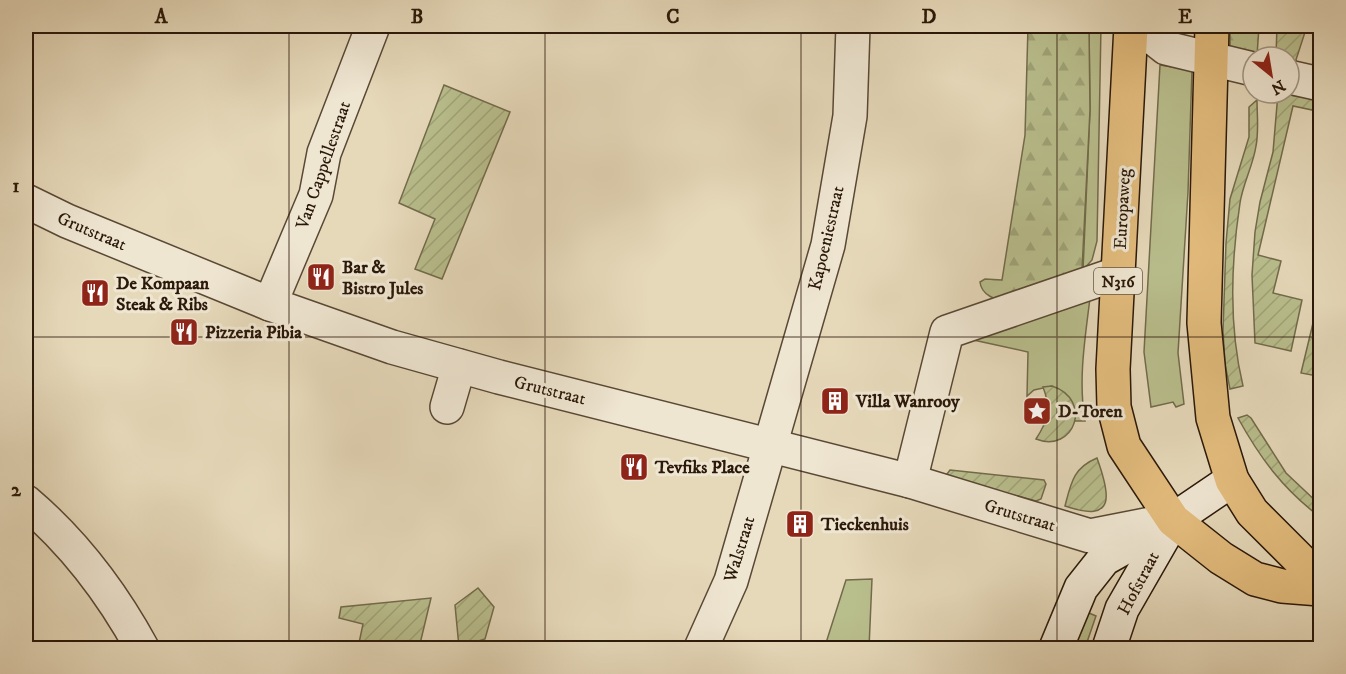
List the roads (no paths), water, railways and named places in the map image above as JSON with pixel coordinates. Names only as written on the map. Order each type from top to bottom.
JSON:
[{"type":"main road","name":"Europaweg","points":[[1131,26],[1113,369],[1114,406],[1124,446],[1173,520]]},
{"type":"main road","points":[[1212,26],[1204,323],[1210,401],[1232,480],[1252,512],[1320,580]]},
{"type":"main road","name":"N316","points":[[1173,520],[1221,558],[1255,579],[1282,586],[1320,589]]},
{"type":"street","name":"Van Cappellestraat","points":[[270,304],[316,195],[324,153],[373,26]]},
{"type":"street","name":"Kapoeniestraat","points":[[768,446],[828,245],[850,116],[853,26]]},
{"type":"street","points":[[1138,26],[1166,48],[1241,66]]},
{"type":"street","points":[[1301,80],[1320,84]]},
{"type":"street","name":"Grutstraat","points":[[26,201],[67,221],[270,304],[392,347],[910,481],[1097,547]]},
{"type":"street","points":[[910,481],[947,332],[1119,273]]},
{"type":"street","points":[[447,407],[459,366]]},
{"type":"street","name":"Walstraat","points":[[701,648],[730,581],[768,446]]},
{"type":"street","name":"Hofstraat","points":[[1056,648],[1097,547],[1173,520],[1232,480]]},
{"type":"street","points":[[26,502],[54,526],[101,583],[142,648]]},
{"type":"street","name":"Hofstraat","points":[[1109,648],[1122,609],[1173,520]]},
{"type":"place","name":"Bar & Bistro Jules","points":[[321,277]]},
{"type":"place","name":"De Kompaan Steak & Ribs","points":[[95,293]]},
{"type":"place","name":"Pizzeria Pibia","points":[[184,332]]},
{"type":"place","name":"Villa Wanrooy","points":[[835,401]]},
{"type":"place","name":"D-Toren","points":[[1037,411]]},
{"type":"place","name":"Tevfiks Place","points":[[634,467]]},
{"type":"place","name":"Tieckenhuis","points":[[800,524]]}]
